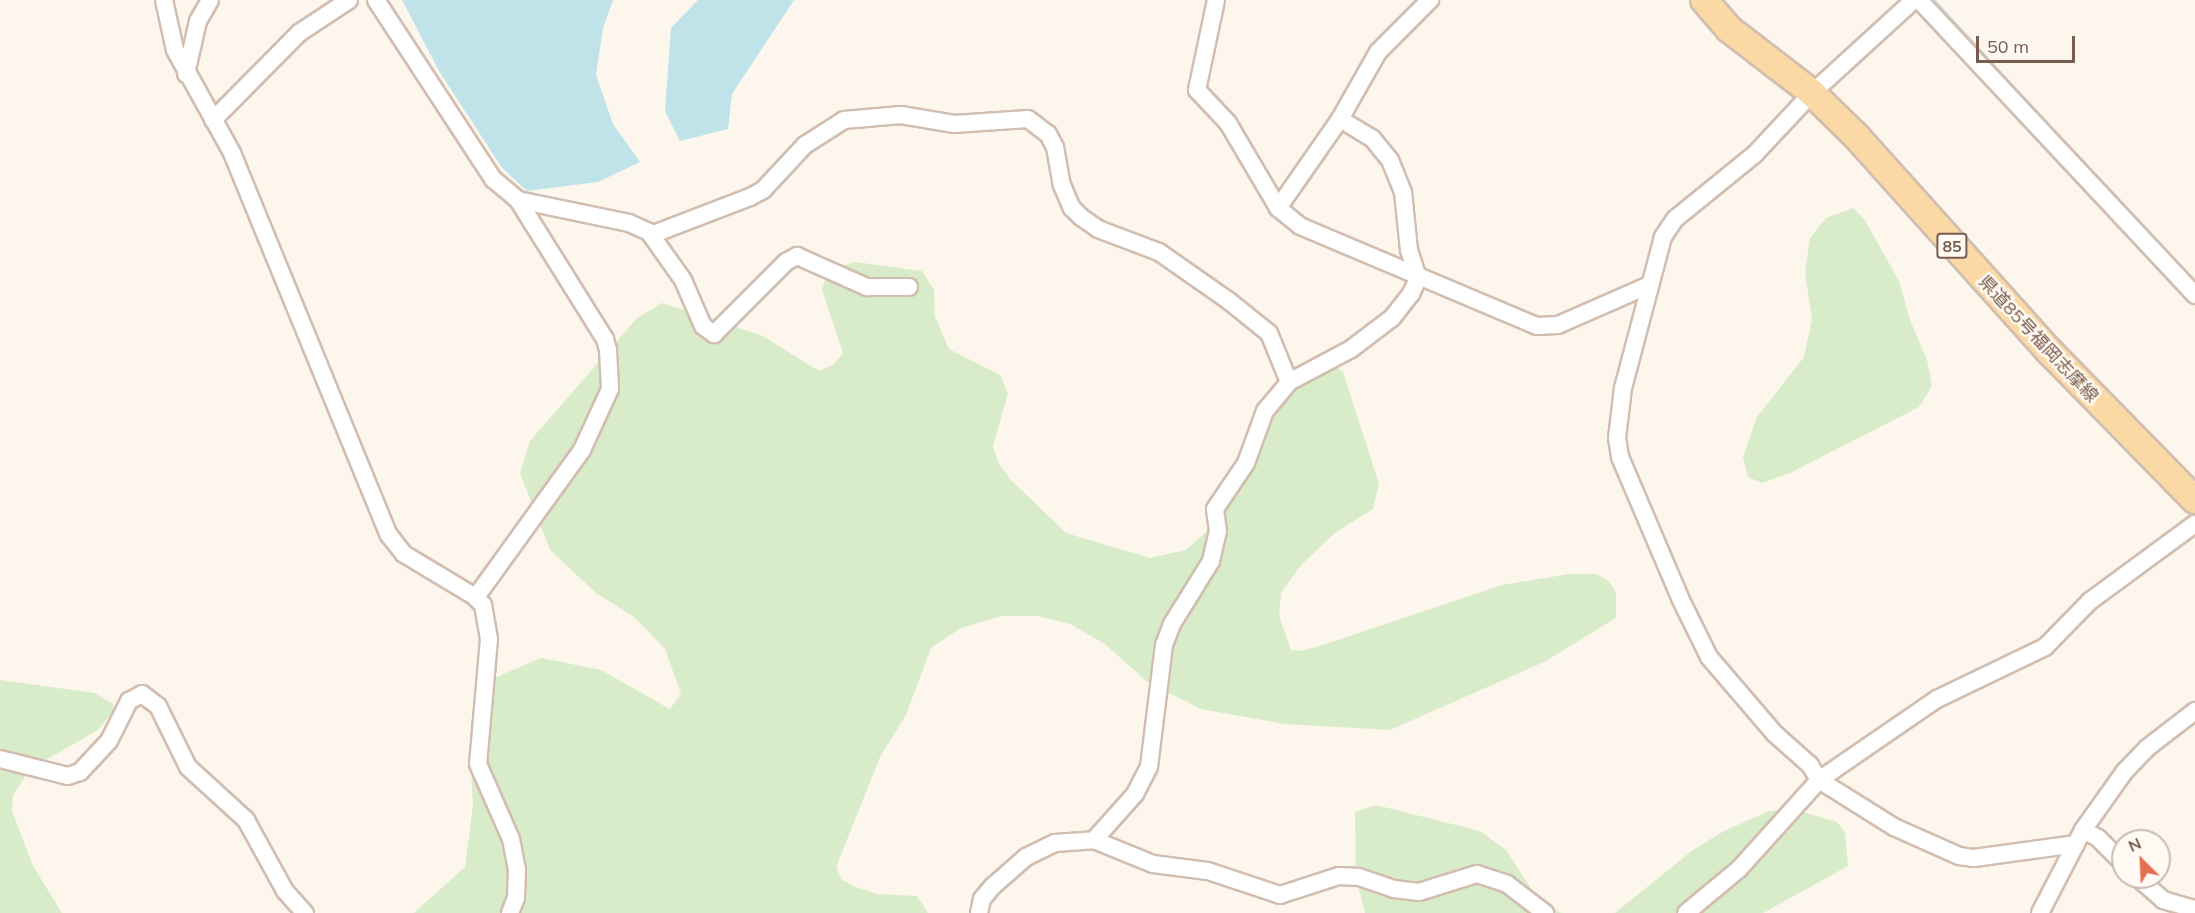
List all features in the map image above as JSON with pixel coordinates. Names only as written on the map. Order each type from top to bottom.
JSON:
[{"type":"main road","name":"県道85号福岡志摩線","points":[[1704,0],[1748,45],[1812,93],[1857,137],[2042,344],[2195,500]]},
{"type":"street","points":[[164,0],[168,29],[186,74],[232,153],[389,536],[404,554],[476,597],[486,614],[489,639],[478,764],[511,839],[517,888],[510,913]]},
{"type":"street","points":[[186,74],[198,21],[210,0]]},
{"type":"street","points":[[213,120],[299,33],[349,0]]},
{"type":"street","points":[[376,0],[493,179],[518,200],[605,339],[610,388],[582,450],[476,597]]},
{"type":"street","points":[[1216,0],[1197,90],[1203,101],[1228,123],[1278,208],[1322,238],[1537,326],[1558,325],[1649,285]]},
{"type":"street","points":[[1278,208],[1340,119],[1378,52],[1430,0]]},
{"type":"street","points":[[1914,0],[1812,93],[1755,154],[1675,219],[1660,244],[1649,285],[1619,416],[1617,438],[1626,476],[1709,657],[1775,734],[1810,765],[1819,780],[1894,827],[1959,856],[1974,858],[2079,837],[2098,838],[2111,851]]},
{"type":"street","points":[[1919,0],[2195,295]]},
{"type":"street","points":[[651,235],[750,198],[763,190],[805,145],[844,120],[901,115],[962,124],[1028,119],[1036,121],[1055,147],[1062,185],[1072,208],[1080,218],[1098,229],[1159,252],[1229,301],[1269,333],[1288,382]]},
{"type":"street","points":[[1094,840],[1142,785],[1154,746],[1156,692],[1164,645],[1172,624],[1211,561],[1218,531],[1215,509],[1246,463],[1265,411],[1288,382],[1368,339],[1392,318],[1411,294],[1418,278],[1409,250],[1403,192],[1390,160],[1372,138],[1340,119]]},
{"type":"street","points":[[518,200],[629,223],[651,235],[683,280],[703,326],[714,334],[786,262],[798,256],[867,287],[909,287]]},
{"type":"street","points":[[1686,913],[1739,869],[1819,780],[1937,699],[2045,647],[2090,601],[2195,524]]},
{"type":"street","points":[[0,759],[68,776],[80,772],[110,741],[129,701],[142,694],[158,706],[188,767],[246,820],[285,891],[305,913]]},
{"type":"street","points":[[2040,913],[2079,837],[2125,771],[2147,747],[2195,711]]},
{"type":"street","points":[[979,913],[987,892],[1026,857],[1055,843],[1094,840],[1153,864],[1208,871],[1280,895],[1332,877],[1359,877],[1394,889],[1419,892],[1477,874],[1507,884],[1545,913]]},
{"type":"street","points":[[2151,889],[2163,900],[2195,909]]},
{"type":"green space","points":[[1853,208],[1864,219],[1899,281],[1910,320],[1927,360],[1932,386],[1919,407],[1790,473],[1762,483],[1748,477],[1743,457],[1757,417],[1804,357],[1812,319],[1805,273],[1810,238],[1826,218]]},
{"type":"green space","points":[[855,262],[922,271],[934,290],[935,317],[949,349],[1000,375],[1008,393],[993,446],[999,464],[1011,480],[1066,533],[1150,558],[1186,550],[1207,531],[1229,490],[1245,446],[1297,379],[1331,362],[1343,372],[1379,484],[1373,509],[1336,532],[1301,565],[1281,593],[1279,616],[1291,650],[1301,651],[1323,645],[1502,585],[1569,574],[1596,574],[1609,581],[1616,593],[1616,618],[1544,662],[1390,730],[1284,724],[1201,709],[1146,681],[1105,644],[1070,624],[1037,616],[1002,616],[961,628],[931,648],[906,715],[880,757],[836,867],[842,880],[856,887],[877,894],[917,896],[928,913],[414,913],[465,867],[473,805],[470,744],[475,707],[494,678],[541,658],[601,670],[670,709],[681,694],[665,649],[634,617],[596,593],[550,550],[520,473],[530,441],[637,318],[662,303],[763,336],[819,371],[834,364],[843,353],[822,290],[828,270]]},
{"type":"green space","points":[[0,680],[95,693],[113,704],[113,712],[98,730],[44,761],[26,775],[13,795],[12,811],[33,866],[62,913],[0,913]]},
{"type":"green space","points":[[1376,805],[1480,831],[1506,850],[1538,899],[1561,913],[1365,913],[1356,877],[1355,812]]},
{"type":"green space","points":[[1792,809],[1837,822],[1845,832],[1848,866],[1763,913],[1615,913],[1693,850],[1724,831],[1769,811]]},
{"type":"water","points":[[402,0],[613,0],[603,28],[596,75],[613,124],[640,162],[598,182],[527,191],[502,168],[439,71]]},
{"type":"water","points":[[698,0],[794,0],[732,94],[728,129],[680,141],[665,111],[671,28]]},
{"type":"waterway","points":[[1933,0],[2064,143]]}]
